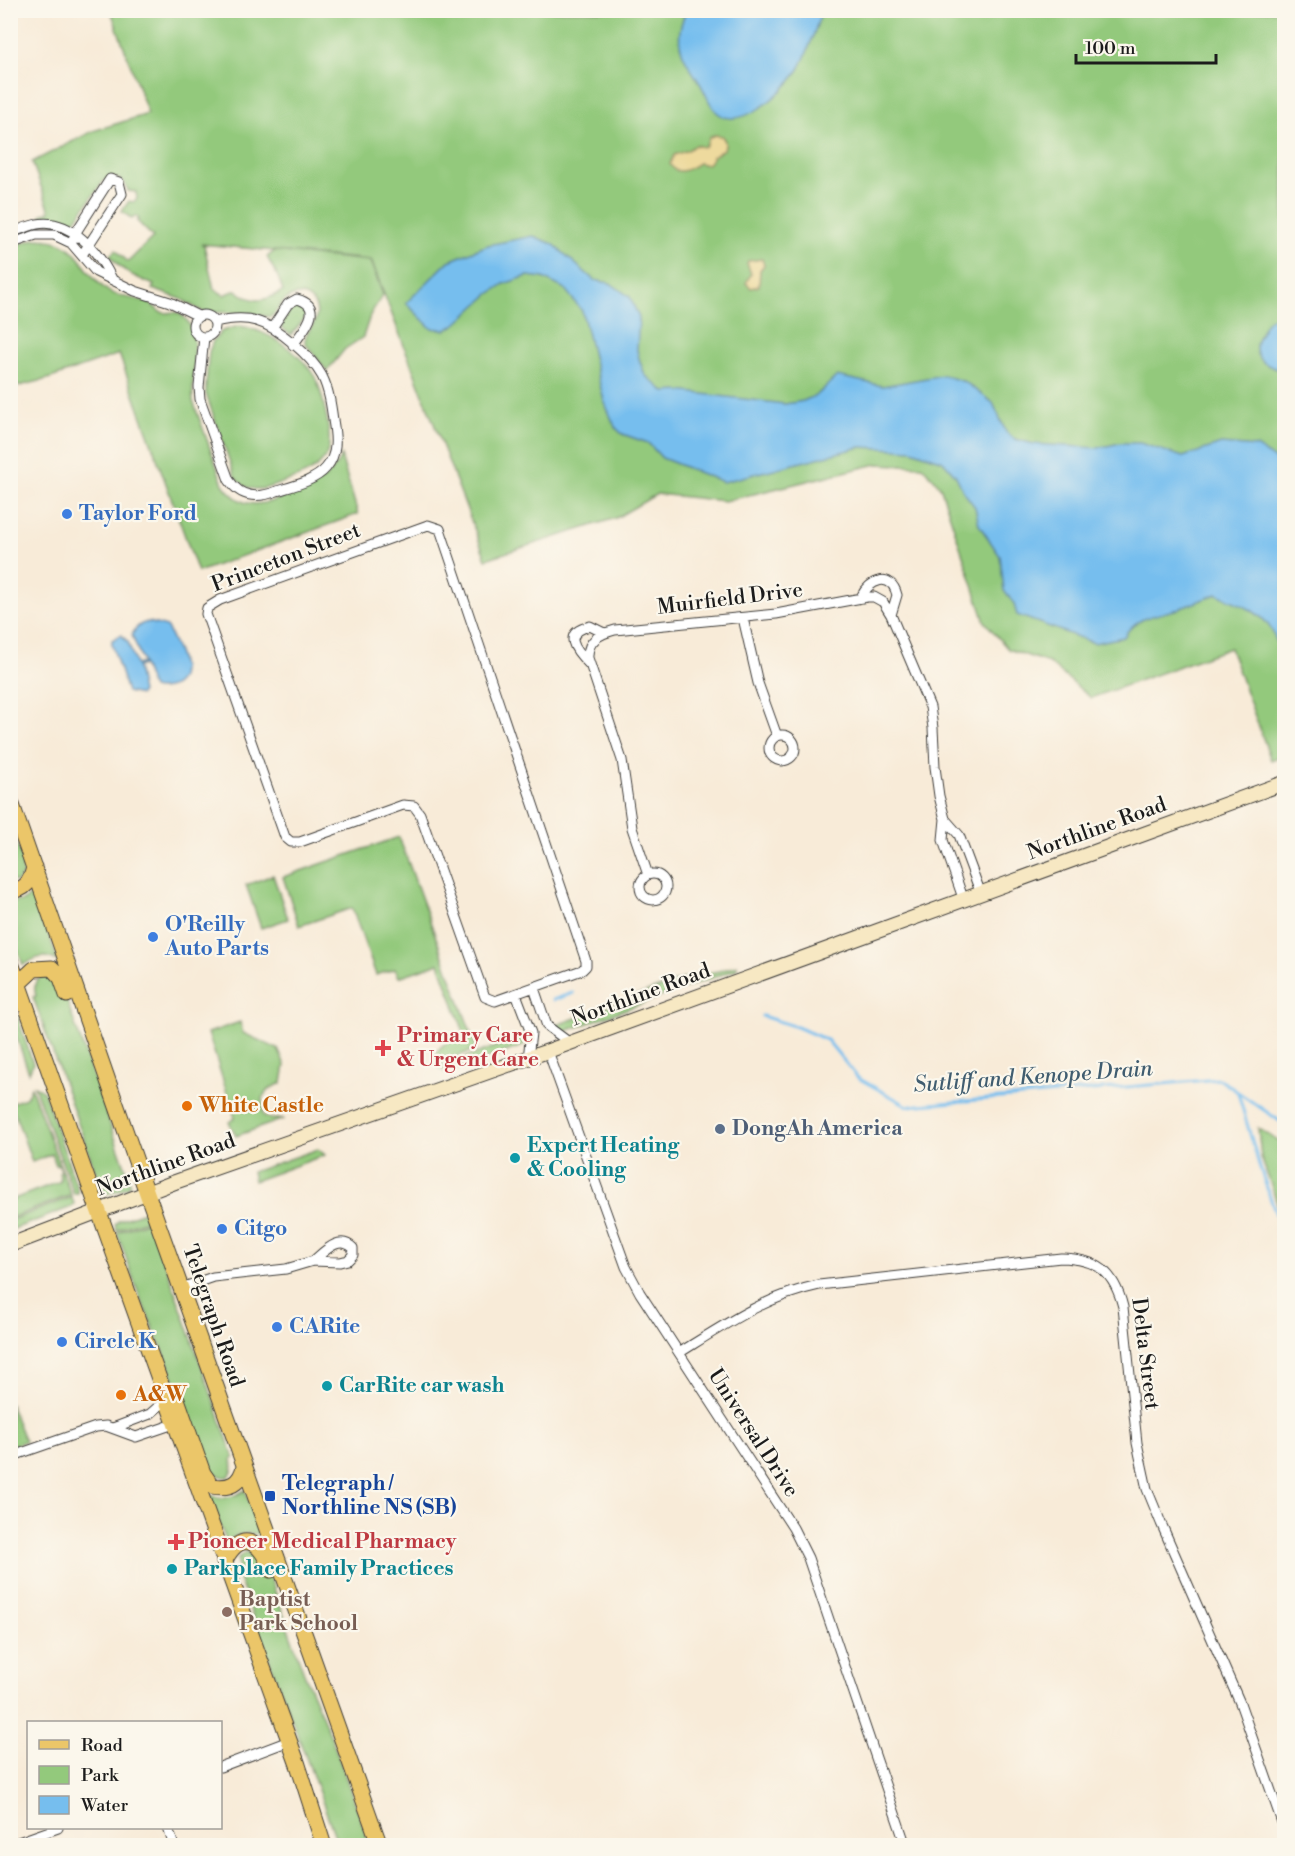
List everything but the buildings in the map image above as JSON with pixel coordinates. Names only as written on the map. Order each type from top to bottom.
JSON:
[{"type":"main road","name":"Northline Road","points":[[10,1245],[147,1193],[964,901],[1284,783]]},
{"type":"main road","name":"Telegraph Road","points":[[10,799],[135,1161],[380,1845]]},
{"type":"main road","points":[[10,891],[24,888],[29,882],[34,867]]},
{"type":"main road","points":[[10,960],[324,1845]]},
{"type":"main road","points":[[19,983],[34,969],[44,967],[52,968],[61,978],[119,1138],[135,1161]]},
{"type":"main road","points":[[137,1319],[148,1328],[163,1362],[208,1481],[212,1486],[228,1487],[238,1480],[244,1467]]},
{"type":"main road","points":[[224,1562],[233,1548],[243,1543],[258,1545],[266,1555],[305,1666],[331,1710]]},
{"type":"main road","points":[[286,1734],[305,1761],[334,1845]]},
{"type":"street","points":[[70,243],[110,179],[119,182],[122,194],[81,255]]},
{"type":"street","points":[[10,233],[39,224],[66,227],[104,262],[112,279]]},
{"type":"street","points":[[10,244],[36,235],[54,235],[70,243],[96,272],[135,291],[170,302],[198,316],[208,315],[215,322]]},
{"type":"street","points":[[272,328],[288,304],[297,299],[305,303],[311,310],[311,318],[293,345]]},
{"type":"street","points":[[198,316],[193,322],[193,329],[204,338]]},
{"type":"street","points":[[204,338],[198,387],[200,399],[229,480],[240,492],[252,496],[270,494],[318,476],[330,462],[336,447],[327,388],[313,362],[272,328],[256,321],[245,319],[215,322]]},
{"type":"street","points":[[204,338],[214,332],[215,322]]},
{"type":"street","name":"Princeton Street","points":[[432,525],[440,529],[586,961],[586,966],[582,970],[534,988],[495,1001],[484,997],[420,814],[414,806],[403,805],[300,842],[291,842],[285,837],[207,622],[207,608],[213,603],[422,526],[432,525]]},
{"type":"street","name":"Muirfield Drive","points":[[589,664],[576,650],[573,639],[582,628],[590,626],[604,633],[776,614],[861,597],[866,587],[875,581],[891,584],[897,596],[891,615]]},
{"type":"street","points":[[861,597],[879,599],[886,605],[930,707],[937,786],[945,819],[943,840],[964,901]]},
{"type":"street","points":[[743,618],[758,683],[777,736]]},
{"type":"street","points":[[604,633],[588,648],[589,664],[622,760],[632,828],[648,874]]},
{"type":"street","points":[[945,819],[959,835],[981,894]]},
{"type":"street","points":[[534,988],[547,1026],[570,1043]]},
{"type":"street","points":[[516,994],[531,1033],[528,1058]]},
{"type":"street","name":"Universal Drive","points":[[548,1051],[626,1267],[640,1293],[793,1528],[804,1550],[906,1845]]},
{"type":"street","name":"Delta Street","points":[[679,1353],[757,1305],[819,1285],[1061,1258],[1088,1261],[1106,1272],[1117,1286],[1123,1307],[1137,1443],[1148,1488],[1161,1524],[1240,1703],[1284,1828]]},
{"type":"street","points":[[181,1288],[213,1277],[286,1269],[313,1261]]},
{"type":"street","points":[[113,1428],[150,1414],[166,1400]]},
{"type":"street","points":[[10,1457],[96,1427],[106,1426],[136,1437],[174,1424]]},
{"type":"street","points":[[222,1766],[286,1734]]},
{"type":"street","points":[[10,1845],[24,1843],[54,1829]]},
{"type":"street","points":[[169,1829],[174,1845]]},
{"type":"green space","points":[[111,11],[1284,11],[1284,755],[1271,760],[1230,648],[1091,698],[1049,663],[1008,649],[985,622],[940,486],[922,466],[877,464],[725,501],[657,494],[616,518],[486,559],[371,260],[201,244],[204,245],[214,289],[224,295],[236,290],[248,298],[259,300],[283,291],[267,257],[275,251],[370,261],[383,295],[371,313],[363,337],[345,349],[327,371],[305,343],[317,312],[313,302],[305,296],[295,295],[287,299],[270,317],[251,313],[203,312],[181,299],[152,289],[154,285],[135,277],[114,261],[110,255],[116,250],[128,262],[153,237],[137,221],[139,219],[136,216],[132,219],[122,211],[129,201],[133,202],[137,199],[136,192],[128,191],[119,179],[104,180],[71,224],[43,221],[41,215],[50,211],[32,162],[93,131],[148,114]]},
{"type":"green space","points":[[34,239],[50,240],[71,249],[98,282],[113,294],[144,301],[160,312],[178,313],[186,320],[194,340],[193,401],[223,484],[230,493],[238,499],[253,504],[280,499],[320,481],[332,471],[341,456],[358,514],[198,572],[119,354],[48,379],[11,388],[11,247]]},
{"type":"green space","points":[[299,305],[306,310],[306,317],[291,335],[281,325],[292,308]]},
{"type":"green space","points":[[239,326],[261,332],[283,344],[302,360],[316,379],[327,419],[329,445],[324,459],[302,476],[270,487],[249,488],[235,477],[206,394],[209,352],[213,341],[222,331]]},
{"type":"green space","points":[[10,826],[25,866],[22,867],[23,873],[18,882],[11,881]]},
{"type":"green space","points":[[399,837],[477,1049],[436,1064],[437,1052],[440,1048],[465,1035],[439,963],[399,977],[395,969],[376,975],[352,908],[299,926],[283,877]]},
{"type":"green space","points":[[273,875],[288,919],[261,928],[246,885]]},
{"type":"green space","points":[[35,894],[58,961],[40,957],[23,965],[11,931],[11,902],[22,901]]},
{"type":"green space","points":[[737,965],[737,969],[566,1031],[556,1029],[554,1026],[694,975]]},
{"type":"green space","points":[[42,976],[50,979],[65,996],[128,1175],[100,1184],[33,997],[36,996],[35,985]]},
{"type":"green space","points":[[11,998],[33,1063],[29,1073],[11,1021]]},
{"type":"green space","points":[[240,1022],[243,1033],[278,1049],[285,1065],[282,1083],[270,1088],[265,1094],[263,1115],[270,1119],[284,1119],[236,1136],[229,1122],[235,1118],[208,1033]]},
{"type":"green space","points":[[528,1036],[523,1046],[452,1071],[445,1072],[438,1067]]},
{"type":"green space","points":[[34,1086],[44,1093],[78,1193],[74,1194]]},
{"type":"green space","points":[[31,1087],[71,1195],[11,1218],[11,1200],[61,1181],[59,1164],[56,1165],[52,1154],[32,1162],[11,1103],[26,1098]]},
{"type":"green space","points":[[1258,1128],[1284,1145],[1284,1222],[1261,1157]]},
{"type":"green space","points":[[318,1149],[325,1155],[254,1181],[252,1172]]},
{"type":"green space","points":[[129,1177],[128,1187],[107,1194],[101,1187]]},
{"type":"green space","points":[[72,1197],[74,1204],[69,1208],[11,1230],[11,1220]]},
{"type":"green space","points":[[144,1212],[150,1219],[116,1230],[115,1225],[118,1221]]},
{"type":"green space","points":[[150,1221],[234,1458],[232,1459],[232,1471],[228,1477],[217,1474],[205,1460],[203,1461],[166,1357],[139,1295],[117,1232]]},
{"type":"green space","points":[[10,1404],[25,1441],[11,1446],[10,1446]]},
{"type":"green space","points":[[245,1490],[261,1535],[243,1534],[226,1541],[209,1495],[228,1497]]},
{"type":"green space","points":[[245,1552],[256,1556],[267,1569],[370,1845],[338,1845],[237,1573],[239,1572],[238,1558]]},
{"type":"sand","points":[[714,135],[722,136],[725,146],[708,163],[699,163],[683,171],[676,170],[670,164],[674,155],[695,145],[706,146],[709,138]]},
{"type":"sand","points":[[762,259],[764,265],[760,270],[759,286],[751,288],[746,283],[751,274],[747,263]]},
{"type":"water","points":[[686,10],[822,11],[805,57],[792,79],[763,106],[740,117],[729,118],[719,114],[713,107],[684,56],[679,40]]},
{"type":"water","points":[[533,236],[553,244],[594,280],[610,283],[630,297],[639,318],[637,350],[640,362],[645,375],[665,392],[678,391],[785,404],[803,401],[817,395],[837,376],[883,386],[943,375],[965,382],[993,403],[1006,432],[1015,439],[1034,444],[1098,448],[1120,443],[1140,443],[1183,457],[1221,444],[1257,447],[1281,464],[1284,504],[1281,531],[1284,541],[1284,664],[1267,623],[1247,608],[1217,594],[1142,620],[1135,624],[1124,637],[1094,643],[1017,615],[1013,601],[1004,591],[1000,556],[979,525],[975,507],[963,491],[956,476],[943,461],[912,450],[861,447],[723,482],[662,458],[648,443],[622,434],[615,427],[604,401],[582,311],[565,289],[543,278],[528,276],[504,284],[446,330],[431,328],[406,303],[449,261],[488,245]]},
{"type":"water","points":[[1284,314],[1284,371],[1263,362],[1259,358],[1256,346],[1267,322]]},
{"type":"water","points":[[149,622],[167,627],[182,668],[178,682],[171,687],[155,689],[152,688],[143,665],[137,667],[142,692],[140,695],[127,692],[112,640],[121,635],[128,642],[136,665],[143,663],[132,635],[139,626]]},
{"type":"waterway","name":"Sutliff and Kenope Drain","points":[[553,1000],[573,993]]},
{"type":"waterway","name":"Sutliff and Kenope Drain","points":[[762,1016],[797,1027],[827,1040],[858,1078],[908,1106],[1219,1079],[1284,1124]]},
{"type":"waterway","points":[[1238,1093],[1260,1168],[1284,1237]]},
{"type":"place","name":"Taylor Ford","points":[[67,514]]},
{"type":"place","name":"O'Reilly Auto Parts","points":[[153,937]]},
{"type":"place","name":"Primary Care & Urgent Care","points":[[383,1048]]},
{"type":"place","name":"White Castle","points":[[187,1106]]},
{"type":"place","name":"DongAh America","points":[[720,1129]]},
{"type":"place","name":"Expert Heating & Cooling","points":[[515,1158]]},
{"type":"place","name":"Citgo","points":[[222,1229]]},
{"type":"place","name":"CARite","points":[[277,1327]]},
{"type":"place","name":"Circle K","points":[[62,1342]]},
{"type":"place","name":"CarRite car wash","points":[[327,1386]]},
{"type":"place","name":"A&W","points":[[121,1395]]},
{"type":"place","name":"Telegraph / Northline NS (SB)","points":[[270,1496]]},
{"type":"place","name":"Pioneer Medical Pharmacy","points":[[176,1542]]},
{"type":"place","name":"Parkplace Family Practices","points":[[172,1569]]},
{"type":"place","name":"Baptist Park School","points":[[227,1612]]}]
